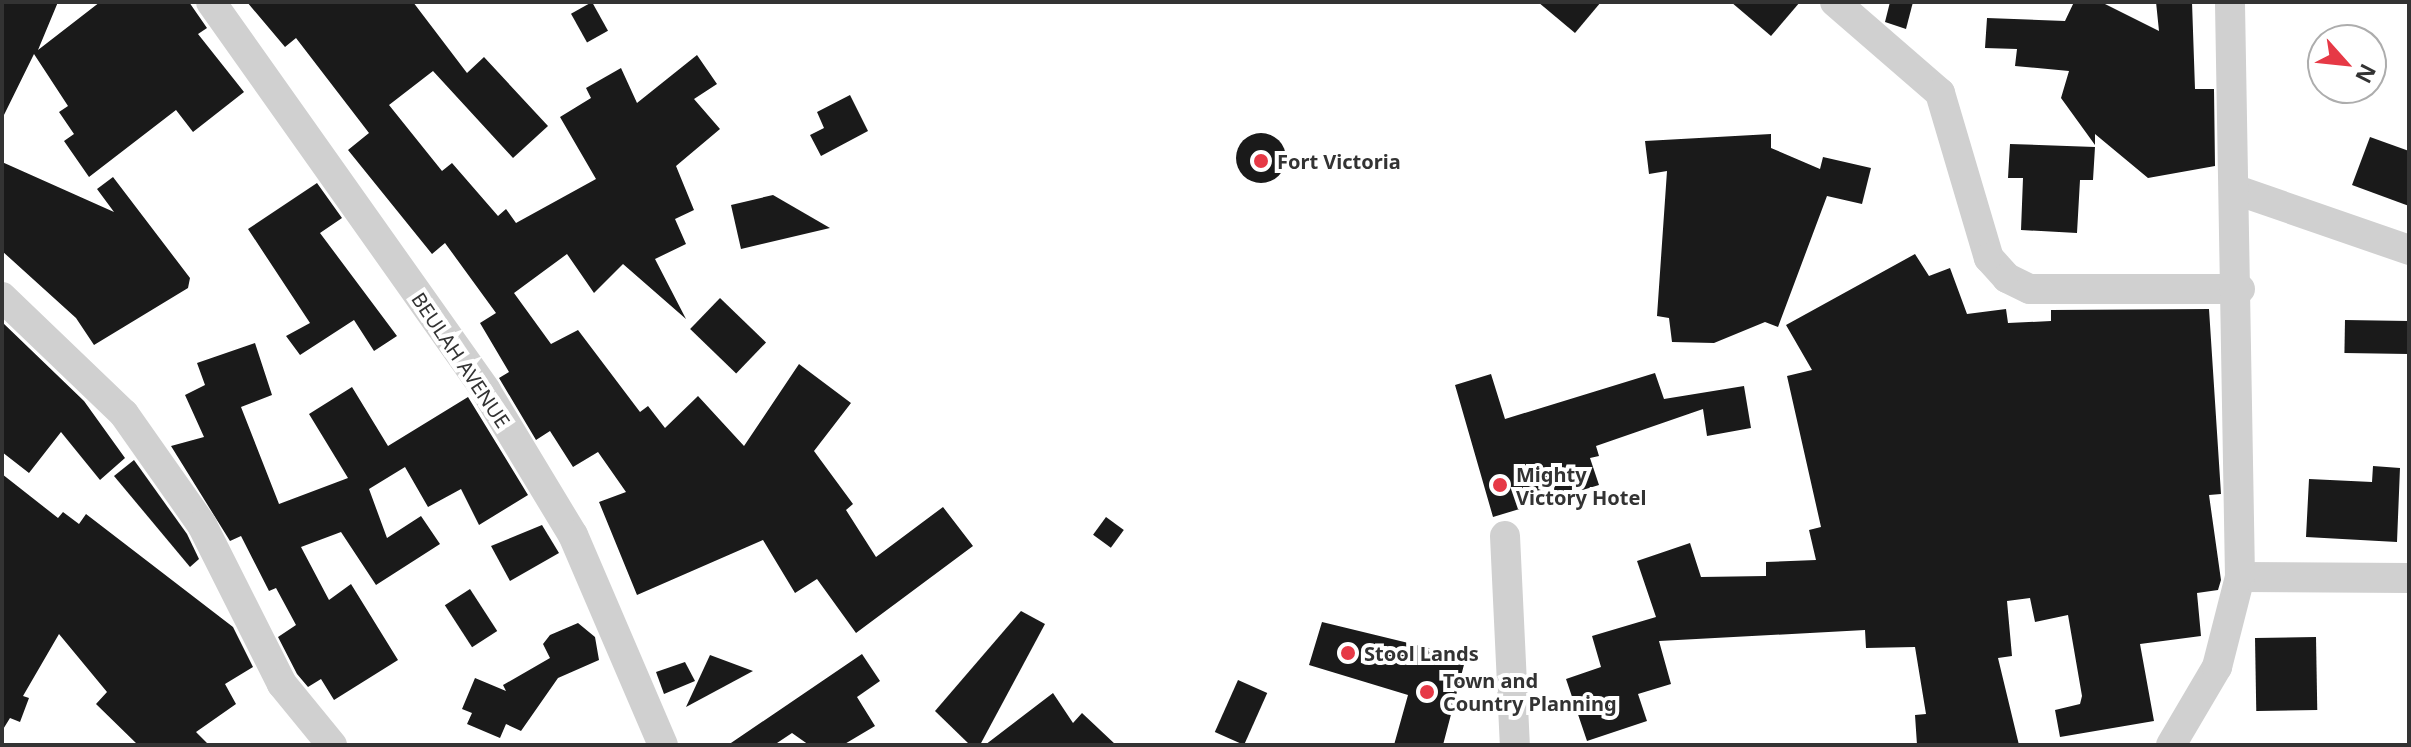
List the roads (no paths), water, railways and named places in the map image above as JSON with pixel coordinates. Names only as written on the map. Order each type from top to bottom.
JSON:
[{"type":"street","name":"BEULAH AVENUE","points":[[211,2],[502,417],[573,535],[663,745]]},
{"type":"street","points":[[1835,2],[1940,93],[1989,258],[2007,278],[2030,289],[2240,289]]},
{"type":"street","points":[[2171,745],[2217,667],[2240,577],[2239,191],[2230,2]]},
{"type":"street","points":[[2239,191],[2409,250]]},
{"type":"street","points":[[2,297],[124,414],[202,525],[282,684],[332,745]]},
{"type":"street","points":[[1505,536],[1515,745]]},
{"type":"street","points":[[2240,577],[2409,578]]},
{"type":"place","name":"Fort Victoria","points":[[1261,161]]},
{"type":"place","name":"Mighty Victory Hotel","points":[[1500,485]]},
{"type":"place","name":"Stool Lands","points":[[1348,653]]},
{"type":"place","name":"Town and Country Planning","points":[[1427,692]]}]
